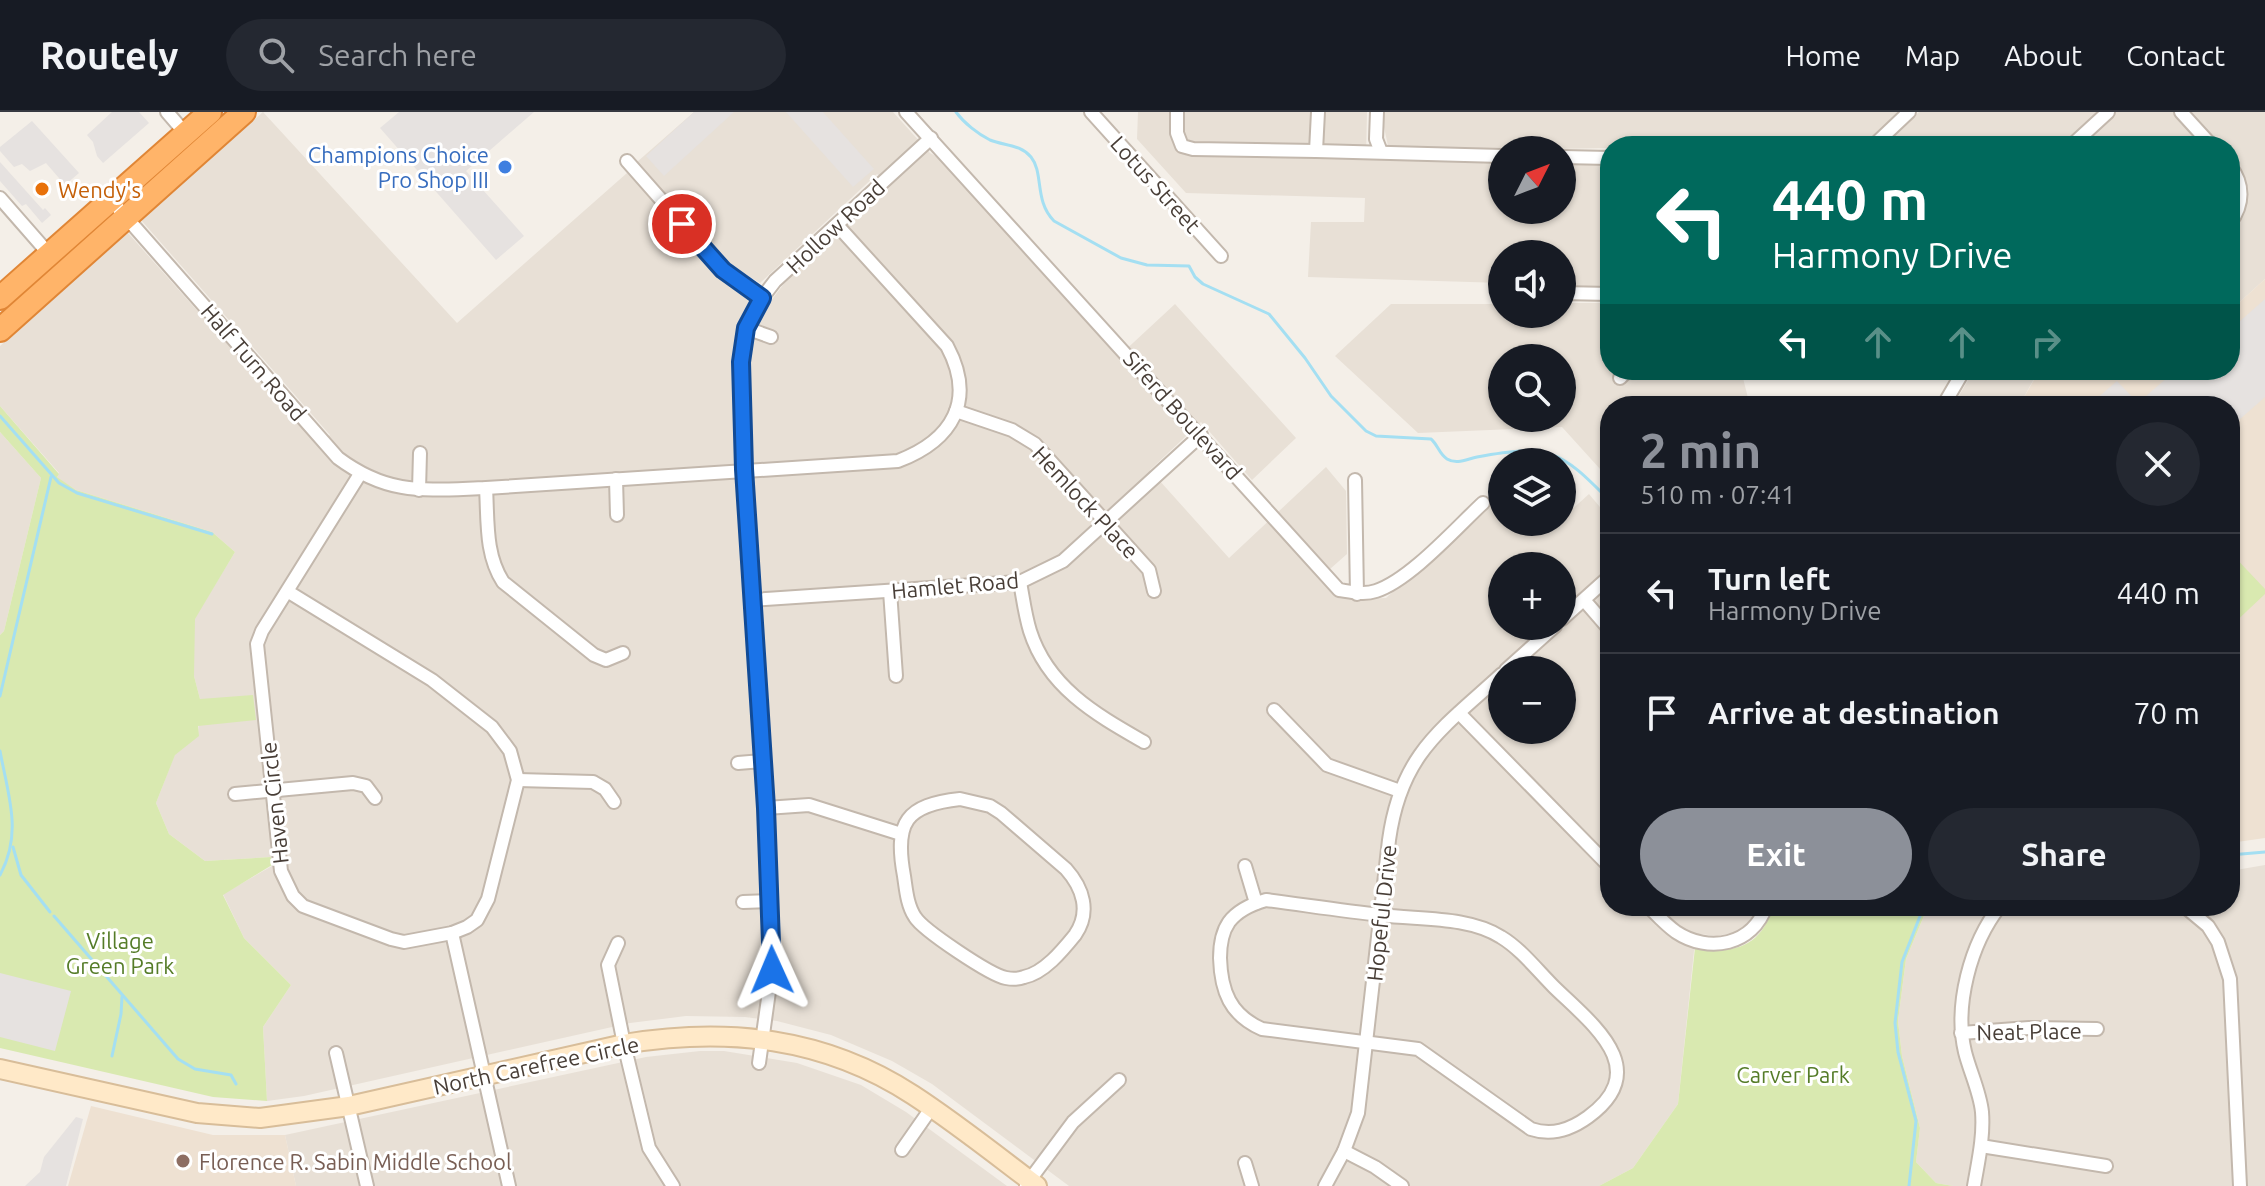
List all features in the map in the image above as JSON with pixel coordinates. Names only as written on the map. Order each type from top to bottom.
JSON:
[{"type":"highway","points":[[0,298],[210,112]]},
{"type":"highway","points":[[0,330],[244,112]]},
{"type":"main road","name":"North Carefree Circle","points":[[0,1069],[229,1117],[260,1118],[349,1106],[624,1044],[692,1035],[763,1039],[801,1046],[864,1068],[932,1107],[1031,1184]]},
{"type":"street","points":[[167,112],[186,134]]},
{"type":"street","name":"Siferd Boulevard","points":[[906,112],[1339,590],[1357,594]]},
{"type":"street","name":"Lotus Street","points":[[1091,112],[1221,256]]},
{"type":"street","points":[[1177,112],[1177,133],[1182,146],[1193,149],[1488,156]]},
{"type":"street","points":[[1316,151],[1318,112]]},
{"type":"street","points":[[1377,112],[1376,139],[1381,152]]},
{"type":"street","points":[[1884,136],[1909,112]]},
{"type":"street","points":[[2082,136],[2108,112]]},
{"type":"street","points":[[2181,112],[2203,136]]},
{"type":"street","name":"Hollow Road","points":[[759,1063],[772,970],[766,808],[744,469],[741,362],[746,328],[775,281],[931,138]]},
{"type":"street","points":[[1576,157],[1600,158]]},
{"type":"street","points":[[627,161],[723,270],[762,298]]},
{"type":"street","points":[[2240,183],[2247,197],[2240,208]]},
{"type":"street","points":[[0,198],[49,254]]},
{"type":"street","name":"Half Turn Road","points":[[111,200],[338,458],[360,474],[390,486],[419,490],[486,488],[898,461],[932,444],[956,411]]},
{"type":"street","points":[[837,225],[947,346],[958,366],[961,385],[956,411]]},
{"type":"street","points":[[1576,293],[1600,294]]},
{"type":"street","points":[[746,328],[771,337]]},
{"type":"street","name":"Hemlock Place","points":[[956,411],[1012,430],[1035,444],[1149,570],[1154,591]]},
{"type":"street","name":"Hamlet Road","points":[[752,600],[1020,582],[1063,561],[1201,435]]},
{"type":"street","points":[[419,490],[420,453]]},
{"type":"street","name":"Haven Circle","points":[[360,474],[262,631],[257,644],[285,885],[303,906],[391,939],[415,941],[452,933],[477,920],[488,899],[518,780]]},
{"type":"street","points":[[616,479],[617,515]]},
{"type":"street","points":[[1355,480],[1357,594],[1376,591],[1403,576],[1483,503]]},
{"type":"street","points":[[486,488],[489,553],[503,582],[594,655],[606,660],[623,653]]},
{"type":"street","points":[[1020,582],[1030,631],[1040,654],[1056,677],[1070,695],[1091,711],[1144,742]]},
{"type":"street","points":[[1576,607],[1600,585]]},
{"type":"street","points":[[287,591],[432,680],[492,727],[510,751],[518,780],[593,782],[605,789],[614,802]]},
{"type":"street","points":[[890,591],[896,676]]},
{"type":"street","points":[[1584,600],[1600,618]]},
{"type":"street","name":"Hopeful Drive","points":[[1522,656],[1539,640]]},
{"type":"street","name":"Hopeful Drive","points":[[1325,1186],[1344,1151],[1358,1113],[1392,817],[1400,791],[1419,754],[1488,687]]},
{"type":"street","points":[[1274,710],[1327,765],[1400,791]]},
{"type":"street","points":[[1459,713],[1600,857]]},
{"type":"street","points":[[738,763],[762,761]]},
{"type":"street","points":[[235,794],[353,783],[366,786],[375,798]]},
{"type":"street","points":[[973,800],[976,785]]},
{"type":"street","points":[[973,800],[1001,813],[1075,879],[1085,903],[1082,922],[1075,934],[1042,969],[1022,978],[1007,978],[993,973],[924,927],[915,917],[909,906],[898,847],[901,834],[908,819],[918,809],[935,802],[973,800]]},
{"type":"street","points":[[766,808],[809,805],[901,834]]},
{"type":"street","points":[[1245,866],[1256,903]]},
{"type":"street","points":[[1085,903],[1099,900]]},
{"type":"street","points":[[1266,900],[1469,925],[1502,938],[1604,1036],[1612,1047],[1618,1071],[1615,1083],[1595,1111],[1567,1129],[1542,1132],[1531,1129],[1418,1049],[1262,1029],[1251,1024],[1224,994],[1220,954],[1227,925],[1256,903],[1266,900]]},
{"type":"street","points":[[743,902],[770,901]]},
{"type":"street","points":[[1659,916],[1677,933],[1709,943],[1726,943],[1743,938],[1762,916]]},
{"type":"street","points":[[1974,1186],[1981,1146],[1980,1102],[1961,1033],[1963,988],[1993,916]]},
{"type":"street","points":[[2196,916],[2208,926],[2218,942],[2230,979],[2240,1186]]},
{"type":"street","points":[[452,933],[509,1186]]},
{"type":"street","points":[[618,943],[608,965],[624,1044],[649,1148],[673,1186]]},
{"type":"street","name":"Neat Place","points":[[1961,1033],[2029,1028],[2097,1029]]},
{"type":"street","points":[[336,1053],[367,1186]]},
{"type":"street","points":[[1031,1184],[1073,1122],[1119,1080]]},
{"type":"street","points":[[902,1150],[932,1107]]},
{"type":"street","points":[[1981,1146],[2106,1166]]},
{"type":"street","points":[[1344,1151],[1402,1186]]},
{"type":"street","points":[[1245,1163],[1252,1186]]},
{"type":"shaded area","points":[[112,112],[139,112],[149,123],[103,163],[87,135]]},
{"type":"shaded area","points":[[263,112],[457,323],[627,173],[719,276],[767,306],[786,281],[890,184],[877,174],[760,283],[730,265],[637,162],[694,112],[893,112],[930,153],[941,159],[1120,355],[1175,304],[1296,438],[1252,480],[1201,422],[1150,470],[1229,558],[1326,467],[1346,491],[1347,554],[1321,577],[1359,599],[1386,598],[1488,508],[1488,536],[1576,536],[1576,506],[1589,494],[1600,507],[1600,916],[1752,916],[1749,923],[1736,932],[1717,936],[1700,934],[1694,951],[1678,1104],[1633,1168],[1599,1186],[1069,1186],[932,1084],[892,1061],[831,1035],[777,1021],[686,1016],[630,1023],[304,1096],[267,1101],[263,1027],[291,985],[244,938],[223,894],[272,866],[271,857],[205,861],[169,834],[156,803],[175,754],[198,736],[200,699],[194,676],[194,619],[235,552],[212,532],[76,490],[57,477],[59,473],[0,406],[0,346],[128,233],[317,445],[330,435],[141,220]]},
{"type":"shaded area","points":[[399,112],[534,112],[466,171],[524,236],[496,260],[380,128]]},
{"type":"shaded area","points":[[694,112],[734,112],[664,176],[646,156]]},
{"type":"shaded area","points":[[786,112],[823,112],[874,169],[853,187]]},
{"type":"shaded area","points":[[1138,112],[1367,112],[1366,157],[1391,160],[1384,112],[1899,112],[1873,136],[1600,136],[1600,148],[1576,149],[1576,136],[1488,136],[1488,224],[1576,224],[1576,162],[1600,163],[1600,287],[1576,286],[1576,240],[1488,240],[1488,283],[1308,277],[1311,222],[1364,222],[1365,198],[1186,193],[1137,139]]},
{"type":"shaded area","points":[[1919,112],[2265,112],[2265,279],[2240,302],[2240,136],[1893,136]]},
{"type":"shaded area","points":[[32,121],[79,173],[65,185],[46,163],[30,171],[22,164],[14,167],[0,151],[0,147]]},
{"type":"shaded area","points":[[0,162],[51,215],[42,223],[0,181]]},
{"type":"shaded area","points":[[2265,279],[2265,838],[2240,842],[2240,396],[2025,396],[2034,380],[2240,380],[2240,302]]},
{"type":"shaded area","points":[[2265,299],[2265,397],[2240,419],[2240,396],[2146,396],[2164,380],[2240,380],[2240,321]]},
{"type":"shaded area","points":[[1576,303],[1600,303],[1600,380],[1744,380],[1748,396],[1600,396],[1600,469],[1567,432],[1576,432],[1576,344],[1488,344],[1488,430],[1418,433],[1335,356],[1391,304],[1488,304],[1488,328],[1576,328]]},
{"type":"shaded area","points":[[1968,380],[2033,380],[2025,396],[1959,396]]},
{"type":"shaded area","points":[[2117,381],[2131,396],[2100,396]]},
{"type":"shaded area","points":[[0,432],[41,478],[4,631],[0,635]]},
{"type":"shaded area","points":[[2265,865],[2265,1186],[1953,1186],[1936,1183],[1916,1162],[1920,1128],[1902,1056],[1898,1021],[1906,959],[1924,916],[2240,916],[2240,869]]},
{"type":"shaded area","points":[[0,973],[71,991],[55,1051],[0,1037]]},
{"type":"shaded area","points":[[724,1051],[797,1063],[861,1085],[906,1112],[1007,1186],[296,1186],[285,1135],[646,1057]]},
{"type":"shaded area","name":"Florence R. Sabin Middle School","points":[[91,1106],[213,1135],[285,1135],[296,1186],[68,1186]]},
{"type":"shaded area","points":[[76,1117],[83,1119],[66,1186],[25,1186],[40,1172],[44,1157]]},
{"type":"green space","name":"Village Green Park","points":[[0,406],[59,474],[57,477],[76,490],[212,532],[235,552],[195,619],[194,676],[200,699],[253,695],[256,720],[198,726],[199,736],[175,755],[156,803],[169,834],[205,861],[271,857],[272,865],[223,895],[244,938],[291,985],[263,1027],[267,1101],[213,1097],[0,1048],[0,635],[4,631],[41,478],[0,432]]},
{"type":"green space","points":[[2240,563],[2265,589],[2265,594],[2240,618]]},
{"type":"green space","name":"Carver Park","points":[[1769,916],[1924,916],[1906,959],[1898,1021],[1902,1056],[1920,1128],[1916,1162],[1936,1183],[1953,1186],[1599,1186],[1633,1168],[1678,1104],[1695,948],[1722,950],[1744,945],[1761,931]]},
{"type":"waterway","points":[[956,112],[985,138],[1017,147],[1031,157],[1044,205],[1054,221],[1121,258],[1147,265],[1189,266],[1203,284],[1269,314],[1331,396],[1366,431],[1376,436],[1431,439],[1444,457],[1454,462],[1502,453],[1538,451],[1565,461],[1600,491]]},
{"type":"waterway","points":[[0,416],[59,483],[77,493],[212,534]]},
{"type":"waterway","points":[[0,696],[51,477]]},
{"type":"waterway","points":[[0,751],[12,814],[11,844],[0,875]]},
{"type":"waterway","points":[[13,847],[21,875],[50,912]]},
{"type":"waterway","points":[[2240,854],[2265,852]]},
{"type":"waterway","points":[[54,916],[178,1059],[195,1069],[231,1075],[236,1084]]},
{"type":"waterway","points":[[1909,1186],[1916,1121],[1898,1052],[1895,1023],[1902,962],[1920,916]]},
{"type":"waterway","points":[[112,1056],[122,997]]},
{"type":"place","name":"Champions Choice Pro Shop III","points":[[505,167]]},
{"type":"place","name":"Wendy's","points":[[42,189]]},
{"type":"place","name":"Florence R. Sabin Middle School","points":[[183,1161]]},
{"type":"route","points":[[682,224],[723,270],[762,298],[746,328],[741,362],[744,469],[766,808],[772,970]]}]
